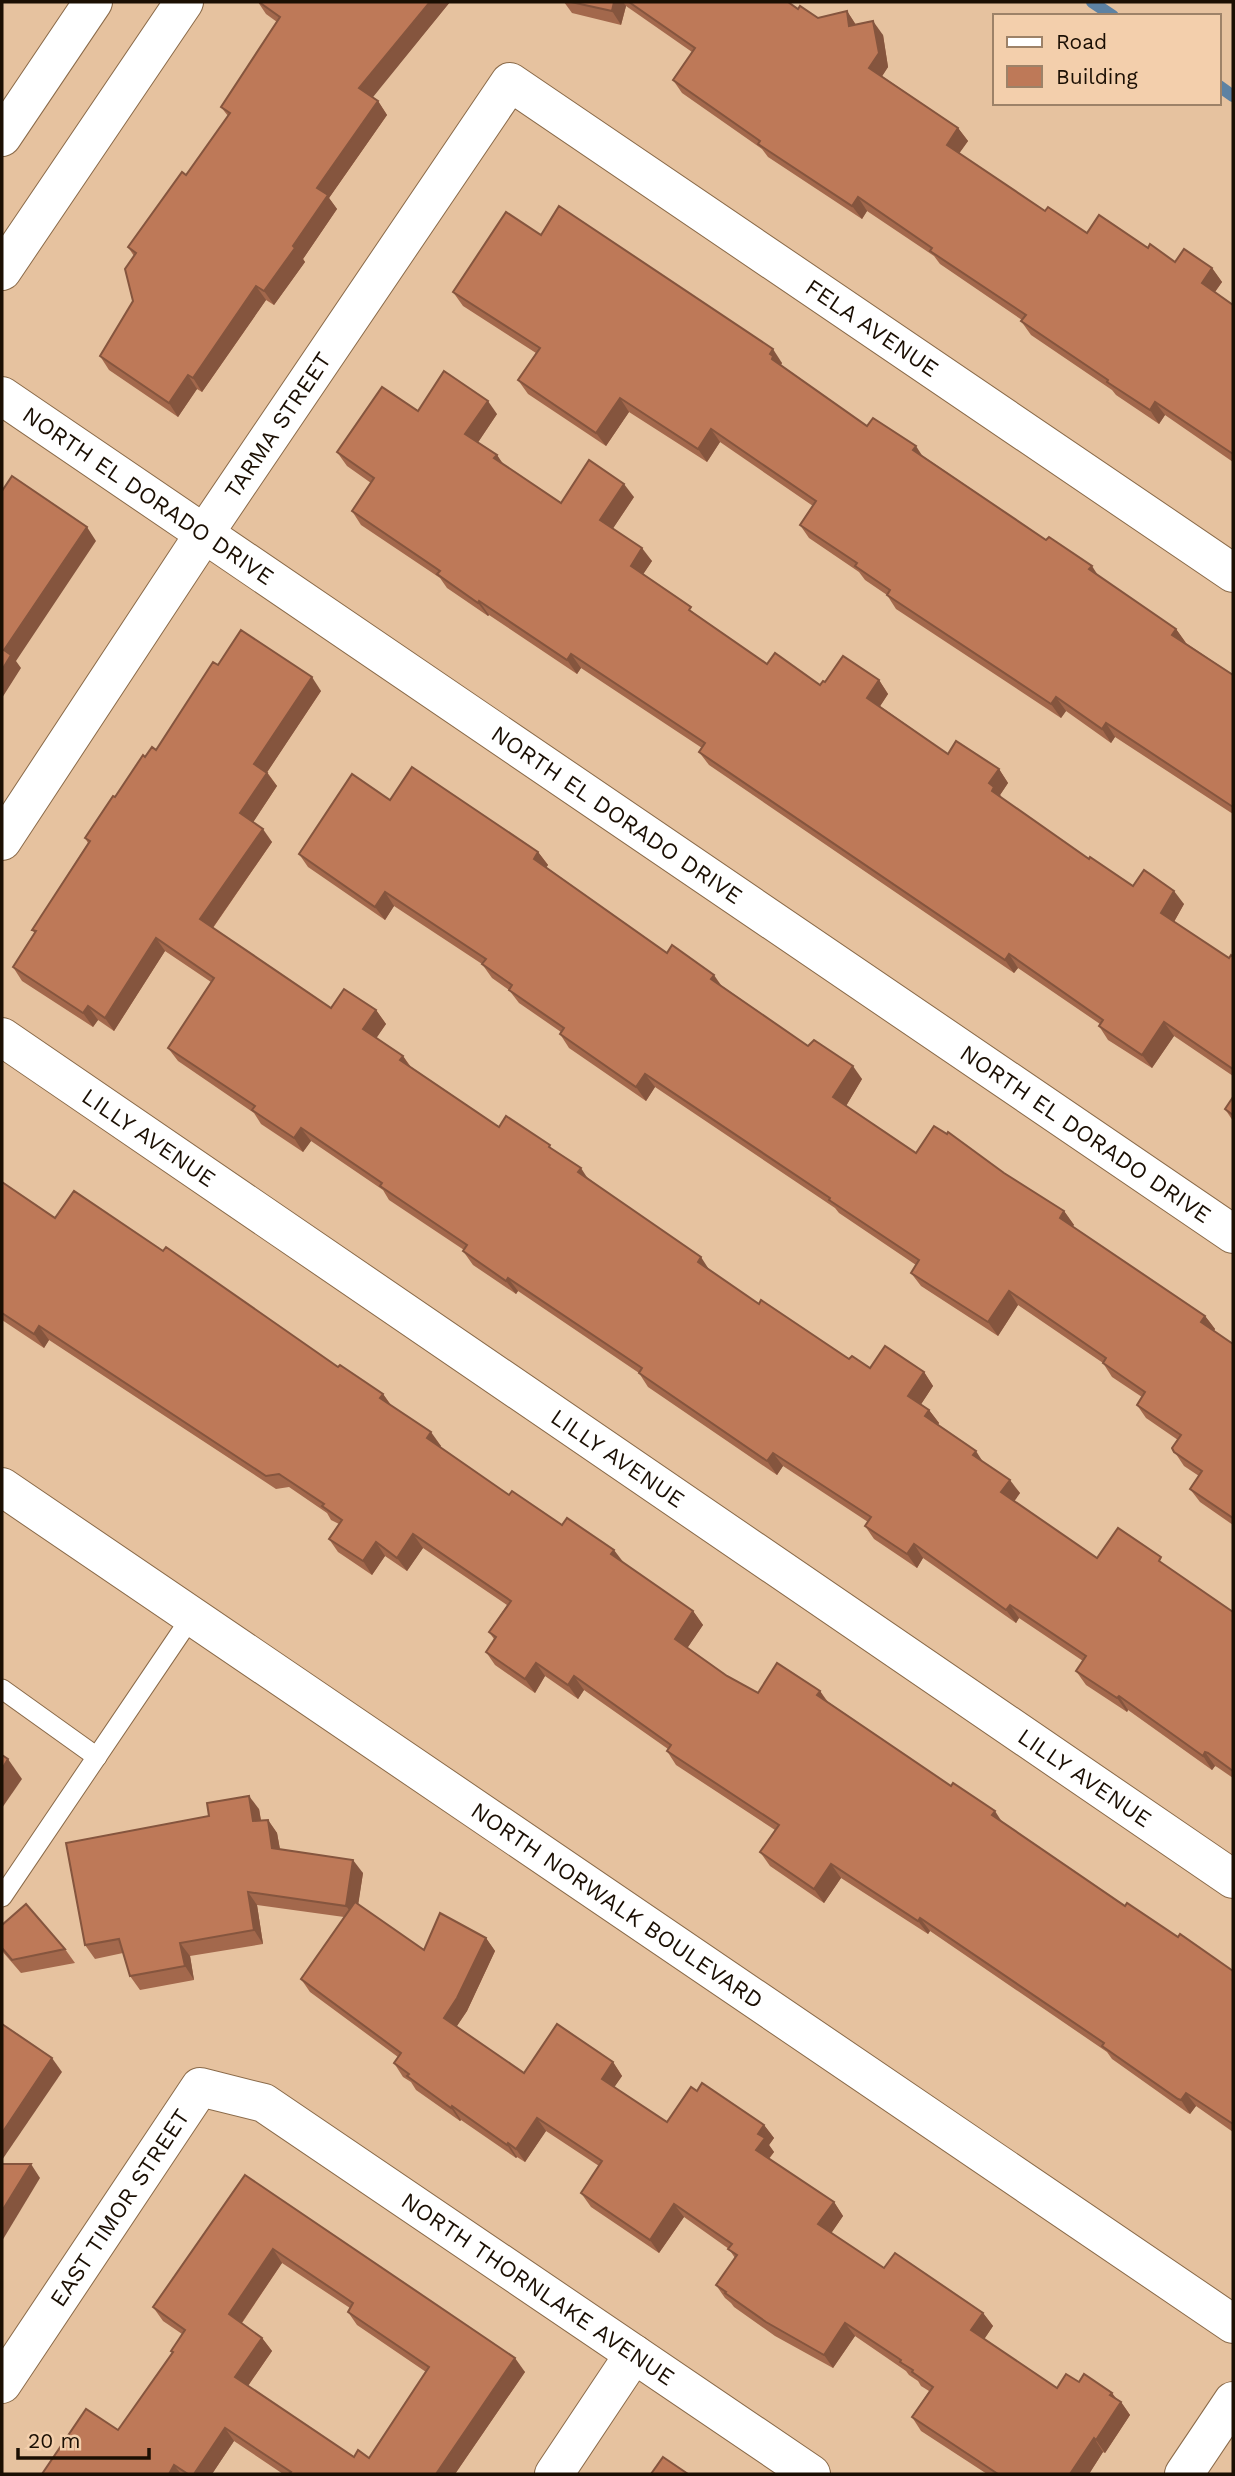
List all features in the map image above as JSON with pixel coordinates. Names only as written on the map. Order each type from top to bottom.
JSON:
[{"type":"street","points":[[2,137],[93,2]]},
{"type":"street","points":[[2,271],[184,2]]},
{"type":"street","name":"TARMA STREET","points":[[2,841],[204,534],[510,82]]},
{"type":"street","name":"FELA AVENUE","points":[[510,82],[1233,573]]},
{"type":"street","name":"NORTH EL DORADO DRIVE","points":[[2,396],[1233,1234]]},
{"type":"street","name":"LILLY AVENUE","points":[[2,1037],[1233,1879]]},
{"type":"street","name":"NORTH NORWALK BOULEVARD","points":[[2,1487],[1233,2325]]},
{"type":"street","name":"EAST TIMOR STREET","points":[[2,2384],[200,2087],[264,2104]]},
{"type":"street","name":"NORTH THORNLAKE AVENUE","points":[[264,2104],[811,2474]]},
{"type":"street","points":[[554,2474],[634,2354]]},
{"type":"street","points":[[1184,2474],[1233,2401]]},
{"type":"lane","points":[[2,1897],[192,1616]]},
{"type":"lane","points":[[2,1689],[97,1756]]},
{"type":"building","points":[[259,2],[430,2],[359,88],[378,101],[317,188],[328,195],[293,246],[295,248],[264,291],[256,286],[193,378],[188,375],[169,403],[100,356],[133,301],[125,269],[136,253],[128,247],[182,172],[186,175],[230,113],[221,107],[280,17]]},
{"type":"building","points":[[571,2],[614,2],[612,11]]},
{"type":"building","points":[[629,2],[788,2],[798,9],[800,6],[818,18],[847,11],[849,26],[873,21],[879,53],[869,68],[958,128],[947,145],[1045,211],[1048,207],[1087,233],[1099,215],[1148,248],[1150,244],[1175,262],[1184,249],[1212,268],[1202,283],[1233,305],[1233,454],[1155,402],[1150,410],[1107,382],[1108,380],[1021,321],[1026,315],[930,251],[932,248],[858,197],[852,206],[758,144],[760,141],[673,80],[695,48]]},
{"type":"building","points":[[559,206],[773,349],[770,354],[772,359],[867,426],[873,418],[916,446],[913,450],[1046,540],[1049,537],[1092,566],[1089,569],[1176,629],[1172,635],[1233,675],[1233,807],[1106,723],[1102,729],[1056,697],[1051,704],[887,595],[890,590],[855,566],[857,563],[800,525],[816,501],[711,429],[698,449],[620,398],[596,433],[518,380],[540,348],[453,292],[506,212],[541,235]]},
{"type":"building","points":[[444,371],[488,401],[465,434],[497,455],[494,458],[561,503],[589,460],[624,484],[600,520],[642,548],[631,566],[691,607],[689,610],[767,664],[775,653],[820,685],[843,656],[879,680],[867,698],[948,754],[956,741],[999,769],[989,783],[994,787],[992,791],[1089,859],[1090,857],[1133,886],[1144,870],[1174,891],[1161,913],[1229,958],[1231,955],[1233,957],[1233,1069],[1164,1022],[1142,1055],[1099,1026],[1103,1020],[1009,954],[1005,960],[699,752],[705,743],[571,654],[567,660],[479,601],[478,603],[437,574],[440,571],[352,511],[374,478],[337,452],[382,387],[418,411]]},
{"type":"building","points":[[12,476],[87,527],[4,650],[11,655],[2,670],[2,491]]},
{"type":"building","points":[[241,630],[312,677],[254,764],[267,773],[240,813],[263,829],[200,919],[331,1008],[344,989],[376,1010],[363,1029],[403,1056],[400,1060],[499,1127],[506,1116],[550,1145],[549,1147],[581,1168],[578,1172],[701,1257],[698,1262],[759,1304],[761,1300],[849,1359],[852,1356],[870,1368],[885,1346],[924,1372],[908,1396],[929,1410],[925,1416],[976,1451],[973,1455],[1010,1480],[1001,1492],[1097,1558],[1118,1528],[1161,1557],[1159,1561],[1233,1612],[1233,1771],[1208,1753],[1205,1752],[1203,1756],[1119,1696],[1117,1698],[1076,1671],[1086,1656],[1010,1605],[1006,1610],[914,1544],[907,1554],[865,1526],[871,1517],[773,1453],[767,1461],[639,1373],[642,1368],[463,1251],[467,1245],[380,1186],[382,1183],[301,1128],[294,1138],[252,1110],[255,1106],[168,1048],[214,978],[156,938],[105,1018],[88,1006],[83,1013],[13,967],[36,931],[32,930],[90,841],[85,838],[113,796],[115,797],[143,755],[145,757],[152,747],[156,750],[213,662],[218,665]]},
{"type":"building","points":[[412,767],[538,852],[534,859],[667,953],[672,945],[714,975],[711,979],[808,1046],[814,1040],[853,1066],[833,1097],[916,1153],[934,1126],[947,1134],[948,1132],[1004,1173],[1064,1211],[1060,1218],[1205,1316],[1201,1322],[1233,1344],[1233,1518],[1190,1489],[1202,1471],[1174,1452],[1172,1448],[1181,1435],[1137,1405],[1145,1392],[1103,1363],[1106,1358],[1009,1291],[988,1322],[911,1273],[919,1260],[829,1200],[830,1198],[645,1074],[636,1087],[560,1034],[564,1028],[509,990],[512,985],[482,964],[486,959],[385,892],[375,907],[299,854],[352,774],[390,800]]},
{"type":"building","points":[[1233,1097],[1233,1115],[1225,1109]]},
{"type":"building","points":[[2,1182],[55,1218],[74,1191],[163,1251],[166,1247],[338,1367],[340,1365],[383,1394],[380,1398],[431,1432],[427,1438],[509,1495],[512,1491],[562,1525],[567,1518],[614,1550],[611,1554],[693,1611],[675,1639],[727,1676],[758,1693],[777,1663],[820,1691],[817,1695],[951,1786],[953,1783],[995,1811],[992,1815],[1125,1906],[1127,1903],[1178,1937],[1180,1934],[1233,1971],[1233,2124],[1186,2093],[1181,2100],[1178,2099],[1102,2046],[1104,2043],[920,1918],[918,1921],[831,1864],[814,1889],[760,1852],[779,1825],[667,1751],[671,1745],[574,1676],[568,1685],[536,1663],[525,1679],[486,1652],[496,1637],[489,1632],[511,1601],[413,1534],[397,1558],[376,1542],[363,1561],[329,1539],[342,1520],[322,1506],[324,1504],[279,1474],[266,1476],[39,1326],[34,1334],[2,1313]]},
{"type":"building","points":[[2,1755],[8,1759],[2,1769]]},
{"type":"building","points":[[249,1796],[253,1821],[268,1820],[272,1848],[353,1860],[346,1906],[248,1892],[254,1930],[180,1943],[185,1966],[130,1976],[119,1939],[85,1945],[66,1843],[209,1816],[207,1803]]},
{"type":"building","points":[[355,1902],[424,1950],[440,1913],[486,1938],[457,1998],[444,2018],[524,2073],[557,2024],[613,2062],[602,2079],[667,2122],[691,2087],[697,2091],[702,2083],[764,2125],[758,2134],[765,2138],[756,2150],[834,2202],[818,2224],[884,2268],[895,2253],[983,2313],[971,2330],[1057,2388],[1066,2374],[1079,2382],[1084,2374],[1112,2393],[1110,2395],[1121,2402],[1096,2440],[1094,2438],[1070,2474],[998,2474],[912,2417],[933,2387],[900,2362],[901,2360],[845,2323],[824,2355],[766,2322],[725,2293],[716,2285],[737,2255],[728,2249],[732,2244],[674,2204],[650,2240],[581,2193],[602,2161],[537,2118],[516,2149],[452,2106],[451,2108],[407,2076],[409,2074],[394,2063],[401,2053],[301,1979]]},
{"type":"building","points":[[26,1904],[65,1949],[12,1960],[2,1948],[2,1925]]},
{"type":"building","points":[[2,2024],[52,2058],[2,2133]]},
{"type":"building","points":[[2,2164],[31,2164],[2,2211]]},
{"type":"building","points":[[245,2175],[515,2358],[436,2474],[289,2474],[291,2472],[225,2428],[194,2474],[188,2474],[174,2465],[169,2474],[42,2474],[86,2409],[118,2430],[173,2352],[171,2351],[185,2330],[153,2307]],"holes":[[[273,2249],[353,2303],[348,2312],[429,2367],[369,2458],[358,2450],[354,2457],[235,2377],[262,2338],[229,2314]]]},
{"type":"building","points":[[663,2457],[688,2474],[651,2474]]},
{"type":"waterway","points":[[1092,2],[1110,14]]},
{"type":"waterway","points":[[1221,87],[1233,96]]}]
